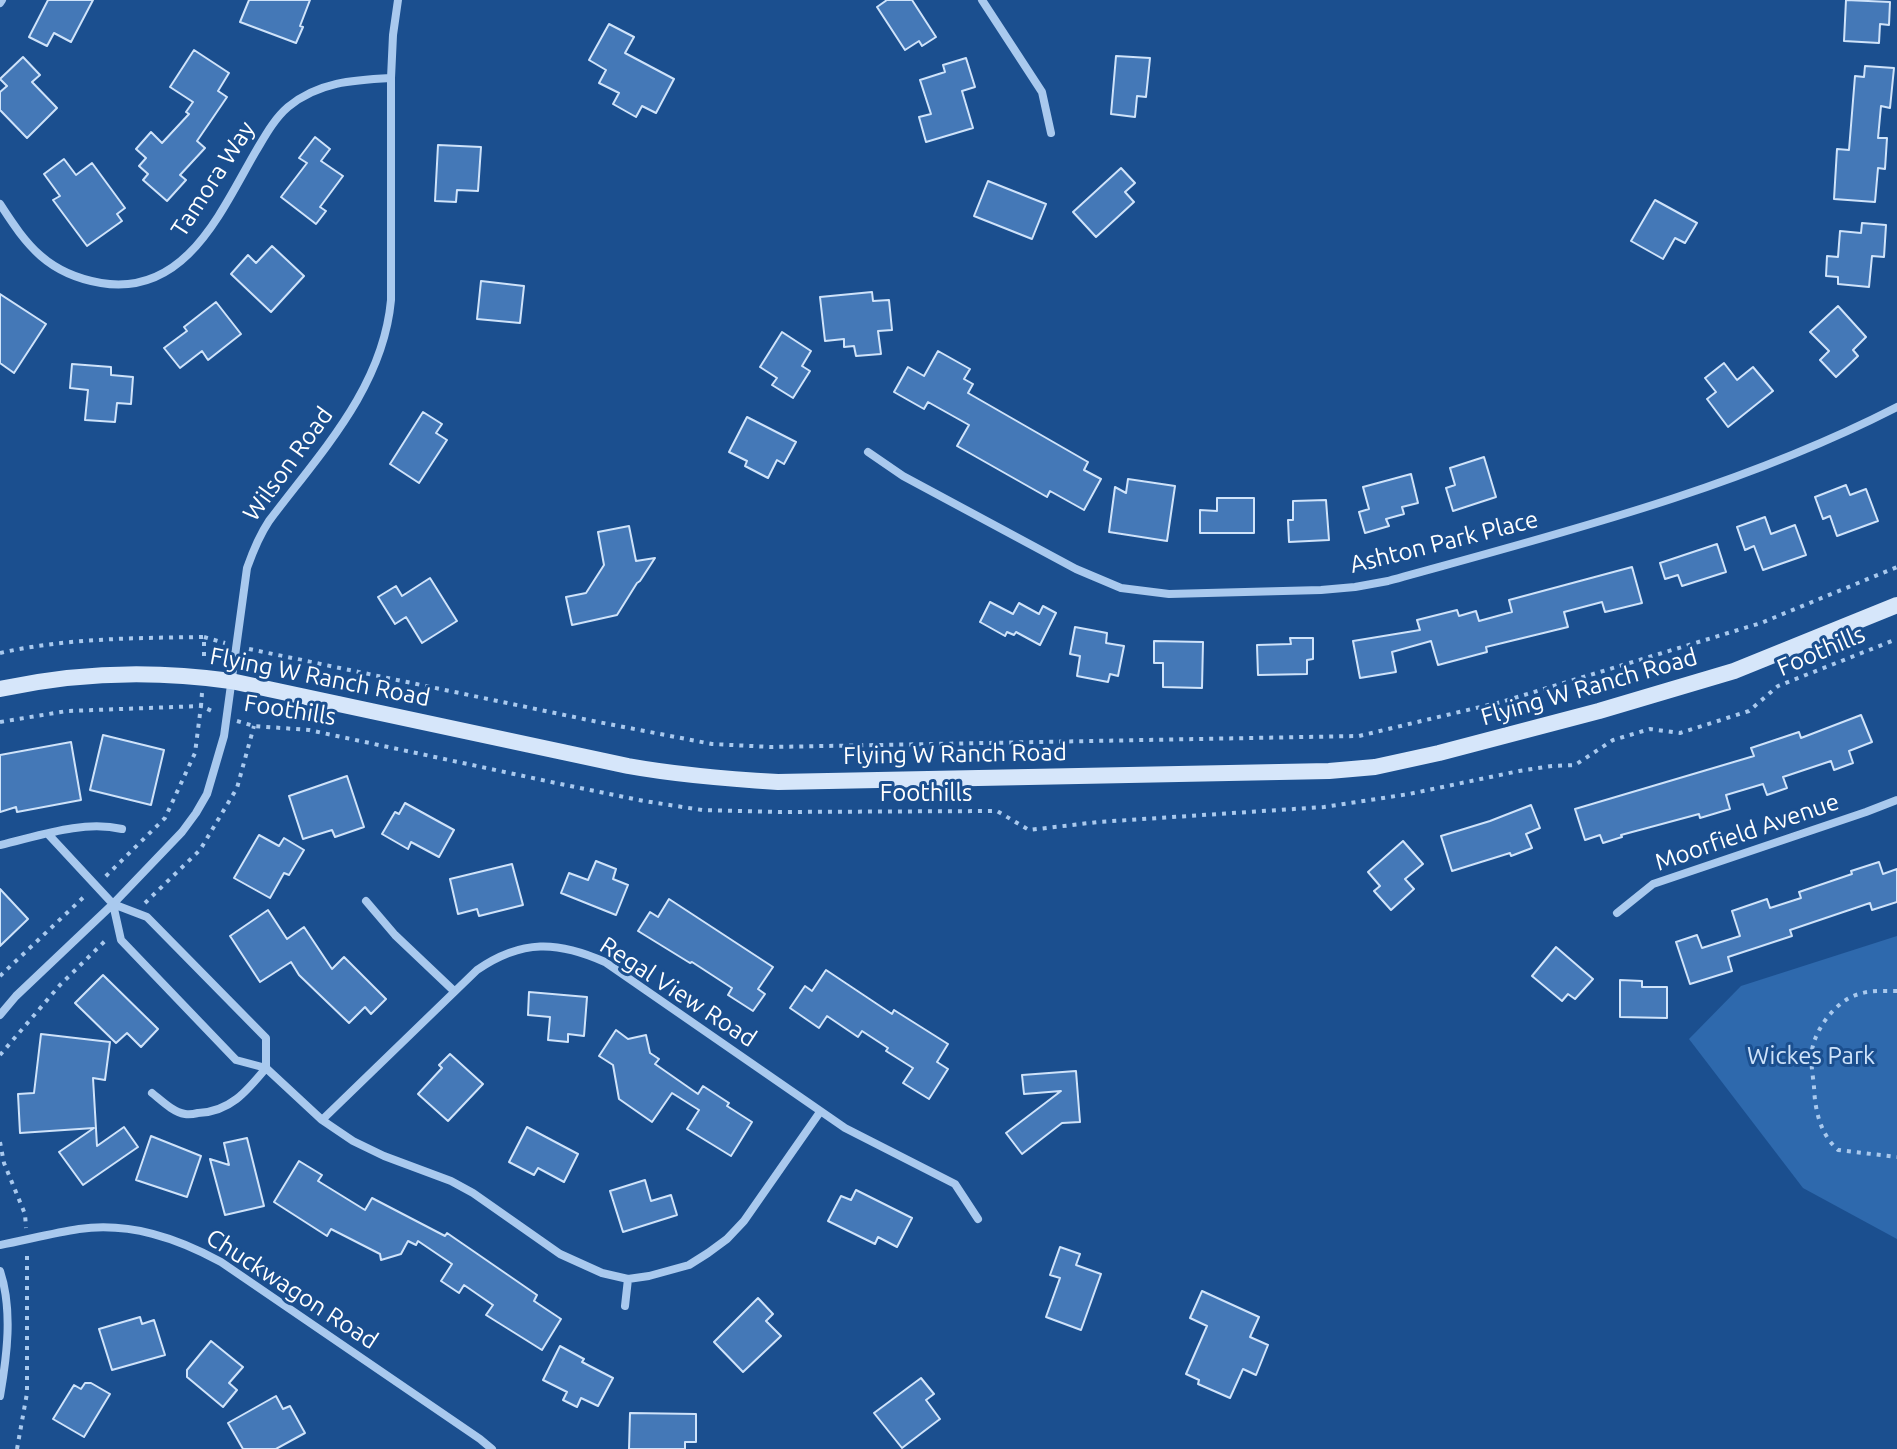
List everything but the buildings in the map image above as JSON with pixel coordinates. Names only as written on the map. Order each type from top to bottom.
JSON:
[{"type":"street","name":"Wilson Road","points":[[0,1015],[182,832],[207,794],[224,736],[247,568],[260,534],[348,416],[370,377],[389,324],[391,78],[398,0]]},
{"type":"street","points":[[982,0],[1042,92],[1051,133]]},
{"type":"street","name":"Tamora Way","points":[[0,204],[20,235],[40,257],[61,270],[83,280],[108,284],[154,278],[175,267],[210,231],[270,126],[285,109],[304,95],[325,86],[350,80],[391,78]]},
{"type":"street","name":"Ashton Park Place","points":[[868,452],[903,476],[1049,555],[1121,588],[1169,594],[1321,590],[1388,581],[1655,504],[1765,464],[1897,407]]},
{"type":"street","name":"Flying W Ranch Road","points":[[0,689],[70,677],[114,674],[204,677],[628,766],[717,779],[778,782],[1329,771],[1375,767],[1439,753],[1599,711],[1734,671],[1897,605]]},
{"type":"street","name":"Moorfield Avenue","points":[[1617,913],[1653,884],[1897,800]]},
{"type":"street","points":[[0,845],[93,826],[122,829]]},
{"type":"street","points":[[48,834],[113,904],[147,917],[266,1038],[266,1068],[244,1095],[225,1108],[185,1114],[152,1093]]},
{"type":"street","points":[[366,901],[395,935],[454,991]]},
{"type":"street","points":[[113,904],[121,940],[236,1060],[266,1068],[322,1120],[353,1141],[473,1193],[560,1254],[602,1273],[628,1279],[668,1272],[689,1265],[727,1239],[744,1221],[820,1112]]},
{"type":"street","name":"Regal View Road","points":[[322,1120],[454,991],[496,957],[537,946],[582,952],[605,962],[845,1128],[955,1184],[978,1219]]},
{"type":"street","name":"Chuckwagon Road","points":[[0,1245],[80,1229],[115,1228],[143,1231],[194,1247],[221,1262],[492,1449]]},
{"type":"street","points":[[0,1271],[8,1327],[0,1396]]},
{"type":"street","points":[[625,1306],[628,1279]]},
{"type":"path","points":[[0,653],[121,638],[204,637],[459,694],[712,744],[771,747],[1359,736],[1501,702],[1761,623],[1897,567]]},
{"type":"path","points":[[0,976],[165,818],[195,753],[204,677],[204,637]]},
{"type":"path","name":"Foothills","points":[[201,706],[254,726],[309,730],[629,798],[702,810],[997,811],[1029,830],[1098,822],[1324,807],[1409,794],[1519,771],[1575,765],[1613,740],[1650,729],[1680,733],[1749,711],[1778,686],[1897,639]]},
{"type":"path","points":[[0,722],[67,711],[201,706]]},
{"type":"path","points":[[1897,991],[1859,994],[1835,1010],[1815,1038],[1812,1062],[1821,1127],[1831,1144],[1838,1150],[1897,1157]]},
{"type":"path","points":[[0,1142],[4,1163],[25,1214],[27,1393],[17,1449]]},
{"type":"green space","name":"Wickes Park","points":[[1897,936],[1897,1239],[1803,1188],[1689,1039],[1741,986]]}]
